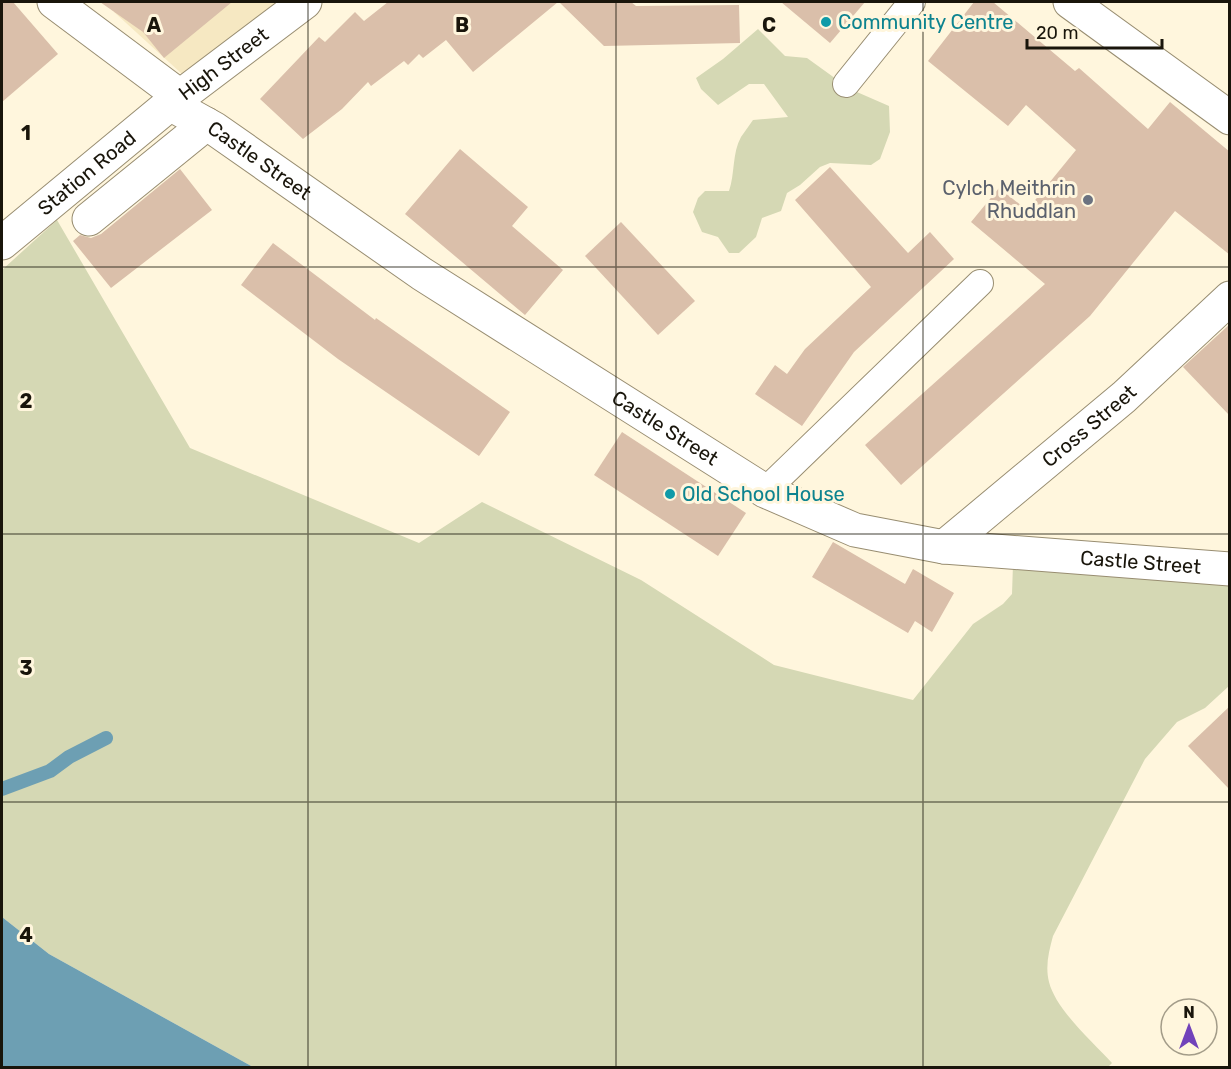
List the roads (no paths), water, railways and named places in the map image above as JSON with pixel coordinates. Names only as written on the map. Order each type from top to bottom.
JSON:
[{"type":"street","name":"Castle Street","points":[[54,2],[206,124],[422,274],[765,491],[855,530],[944,547],[1230,569]]},
{"type":"street","name":"High Street","points":[[175,100],[305,2]]},
{"type":"street","points":[[1071,2],[1230,118]]},
{"type":"street","name":"Station Road","points":[[2,243],[175,100]]},
{"type":"street","points":[[89,219],[206,124]]},
{"type":"street","name":"Cross Street","points":[[944,547],[1124,397],[1230,298]]},
{"type":"lane","points":[[846,84],[912,2]]},
{"type":"lane","points":[[765,491],[980,283]]},
{"type":"water","points":[[2,917],[49,954],[253,1067],[2,1067]]},
{"type":"waterway","points":[[2,789],[50,771],[69,757],[106,738]]},
{"type":"place","name":"Community Centre","points":[[826,22]]},
{"type":"place","name":"Cylch Meithrin Rhuddlan","points":[[1088,200]]},
{"type":"place","name":"Old School House","points":[[670,494]]}]
